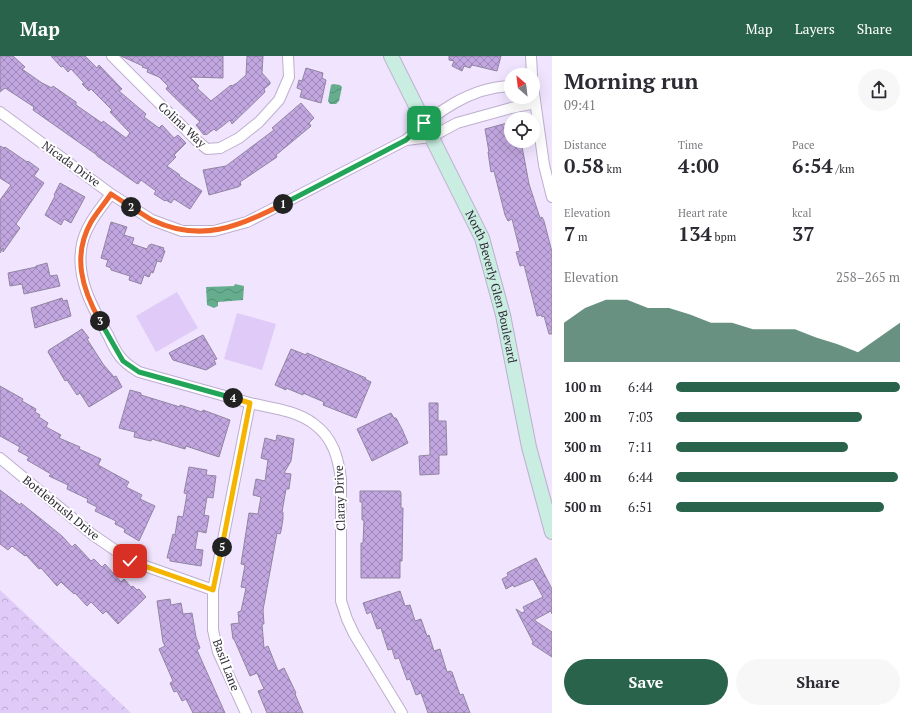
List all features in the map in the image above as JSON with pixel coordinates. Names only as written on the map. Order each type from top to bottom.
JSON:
[{"type":"main road","name":"North Beverly Glen Boulevard","points":[[391,56],[482,238],[503,315],[529,447],[552,532]]},
{"type":"street","name":"Colina Way","points":[[112,56],[196,140],[207,149],[220,148],[239,138],[259,122],[279,100],[289,78],[288,56]]},
{"type":"street","points":[[531,56],[532,68]]},
{"type":"street","name":"Nicada Drive","points":[[0,112],[111,194],[152,220],[182,231],[214,231],[248,222],[406,140],[424,123],[448,106],[486,88],[504,87]]},
{"type":"street","name":"Nicada Drive","points":[[406,140],[430,136],[457,123],[530,104]]},
{"type":"street","points":[[535,104],[544,165],[552,197]]},
{"type":"street","name":"Claray Drive","points":[[111,194],[91,222],[82,242],[80,262],[84,286],[93,308],[115,349],[123,361],[139,372],[250,403],[296,414],[313,423],[326,435],[339,459],[341,479],[341,601],[349,624],[402,713]]},
{"type":"street","name":"Basil Lane","points":[[246,713],[218,652],[213,630],[213,590],[250,403]]},
{"type":"street","name":"Bottlebrush Drive","points":[[0,458],[93,535],[130,561],[213,590]]},
{"type":"green space","points":[[177,292],[198,328],[156,352],[136,316]]},
{"type":"green space","points":[[237,313],[276,324],[262,370],[224,359]]},
{"type":"green space","points":[[0,590],[131,713],[0,713]]},
{"type":"water","points":[[331,85],[340,85],[342,87],[339,101],[336,104],[330,104],[328,101]]},
{"type":"water","points":[[235,284],[244,286],[243,300],[218,302],[218,306],[214,308],[207,305],[206,287],[234,286]]},
{"type":"building","points":[[0,56],[13,56],[25,67],[22,69],[42,83],[52,88],[53,86],[76,102],[76,105],[102,123],[103,121],[126,138],[130,133],[110,112],[112,110],[91,89],[89,91],[82,84],[84,83],[71,69],[68,72],[51,56],[85,56],[97,68],[99,65],[122,89],[119,91],[146,114],[144,117],[159,128],[162,125],[174,138],[178,135],[186,143],[174,155],[176,157],[167,166],[202,191],[190,209],[174,199],[171,203],[166,200],[165,201],[154,194],[156,191],[141,180],[138,184],[136,183],[97,156],[33,110],[34,107],[5,88],[0,92]]},
{"type":"building","points":[[121,56],[223,56],[223,78],[190,77],[199,86],[197,88],[211,101],[246,75],[247,56],[263,56],[262,73],[270,84],[264,89],[265,92],[232,124],[230,120],[216,131],[214,129],[204,135],[196,125],[200,122],[166,89],[168,86],[159,77],[147,72],[148,69],[142,67],[143,66]]},
{"type":"building","points":[[449,56],[501,56],[497,71],[472,65],[470,68],[464,66],[462,71],[452,66],[454,61],[449,60]]},
{"type":"building","points":[[306,68],[323,73],[322,78],[326,80],[321,103],[300,97],[302,90],[297,88],[299,80],[302,81]]},
{"type":"building","points":[[301,103],[314,118],[309,123],[311,126],[276,155],[277,157],[240,182],[241,185],[209,195],[203,170],[226,166],[274,130],[272,128]]},
{"type":"building","points":[[504,124],[504,148],[522,148],[529,184],[540,218],[542,217],[544,221],[552,252],[552,334],[549,334],[544,316],[537,316],[524,265],[520,266],[516,252],[520,251],[512,219],[508,221],[505,215],[494,171],[491,172],[485,129]]},
{"type":"building","points":[[0,146],[5,147],[39,169],[34,176],[44,183],[16,224],[20,228],[3,252],[3,248],[0,253],[0,200],[11,185],[0,178]]},
{"type":"building","points":[[60,183],[85,197],[71,223],[64,219],[61,225],[45,215]]},
{"type":"building","points":[[111,222],[127,227],[124,235],[134,238],[132,244],[147,249],[151,244],[164,248],[163,250],[165,251],[161,262],[157,261],[153,273],[151,272],[149,277],[144,275],[141,284],[129,280],[130,276],[111,270],[111,268],[106,266],[108,260],[101,258]]},
{"type":"building","points":[[47,263],[50,276],[57,275],[60,286],[24,294],[22,284],[10,286],[8,273]]},
{"type":"building","points":[[62,298],[63,301],[67,300],[71,316],[35,328],[31,308]]},
{"type":"building","points":[[82,329],[89,338],[87,339],[103,364],[114,377],[116,376],[122,387],[89,407],[80,393],[77,395],[67,380],[65,381],[48,352]]},
{"type":"building","points":[[203,335],[217,359],[214,360],[216,364],[206,370],[173,360],[169,353]]},
{"type":"building","points":[[291,349],[306,355],[307,353],[366,378],[365,379],[371,382],[356,418],[323,405],[324,402],[303,393],[303,395],[275,385]]},
{"type":"building","points":[[0,386],[23,399],[22,401],[36,409],[35,412],[40,415],[39,417],[48,423],[46,427],[61,435],[59,438],[80,447],[79,449],[101,459],[98,465],[129,482],[126,487],[142,495],[140,499],[155,506],[139,541],[124,532],[125,529],[115,524],[116,521],[95,511],[97,507],[87,502],[88,499],[67,489],[68,485],[49,476],[51,474],[27,460],[29,457],[18,451],[20,447],[0,436]]},
{"type":"building","points":[[130,390],[180,407],[180,405],[202,412],[203,410],[230,420],[219,457],[186,446],[185,449],[152,439],[151,441],[134,437],[135,432],[119,428]]},
{"type":"building","points":[[429,403],[438,403],[438,421],[446,421],[447,455],[439,455],[439,474],[420,475],[419,456],[430,455]]},
{"type":"building","points":[[391,413],[394,418],[396,418],[408,443],[372,461],[357,429]]},
{"type":"building","points":[[277,435],[294,439],[291,461],[284,473],[291,474],[289,489],[286,489],[282,512],[283,519],[281,531],[280,534],[277,533],[263,610],[264,624],[262,624],[264,648],[268,646],[278,671],[284,668],[296,693],[295,694],[303,713],[267,713],[258,691],[264,689],[257,673],[250,676],[233,639],[231,624],[239,623],[238,612],[241,611],[246,588],[241,587],[245,565],[241,564],[249,513],[258,514],[261,497],[253,495],[256,479],[265,481],[268,460],[261,458],[265,438],[276,441]]},
{"type":"building","points":[[189,467],[207,470],[206,475],[216,476],[213,498],[207,497],[204,515],[209,516],[206,533],[198,531],[195,549],[203,550],[201,566],[170,561],[170,558],[167,558],[173,534],[175,535],[178,516],[183,517],[187,494],[184,493]]},
{"type":"building","points":[[0,490],[20,505],[21,503],[62,536],[72,547],[75,544],[91,561],[94,559],[102,567],[105,564],[121,582],[124,579],[131,587],[133,586],[137,590],[139,589],[146,597],[118,624],[106,611],[103,614],[91,602],[87,606],[75,593],[74,594],[61,582],[57,586],[41,568],[39,569],[26,555],[25,556],[12,546],[8,550],[0,544]]},
{"type":"building","points":[[360,491],[400,491],[401,493],[401,508],[403,508],[402,561],[400,561],[400,578],[361,578],[361,543],[363,543],[364,520],[362,520],[362,502],[360,502]]},
{"type":"building","points":[[536,558],[552,589],[552,614],[551,611],[534,620],[552,632],[552,657],[532,644],[533,642],[516,609],[522,613],[525,611],[523,607],[543,597],[533,579],[514,587],[513,585],[506,589],[502,579],[508,576],[507,573]]},
{"type":"building","points":[[400,591],[405,606],[410,605],[415,621],[421,619],[427,636],[429,635],[434,651],[440,649],[447,672],[452,672],[460,695],[463,694],[470,713],[428,713],[421,693],[416,695],[410,679],[407,680],[399,658],[395,659],[392,649],[388,650],[381,628],[377,629],[371,612],[367,614],[363,603]]},
{"type":"building","points":[[170,599],[171,605],[181,603],[183,614],[192,613],[196,637],[200,648],[197,650],[225,713],[193,713],[186,699],[182,701],[177,691],[174,692],[170,683],[173,681],[159,649],[165,646],[163,642],[157,601]]},
{"type":"route","points":[[130,561],[213,590],[250,403],[139,372],[123,361],[93,308],[84,286],[80,262],[82,242],[91,222],[111,194],[152,220],[182,231],[214,231],[248,222],[406,140],[424,123]]}]
